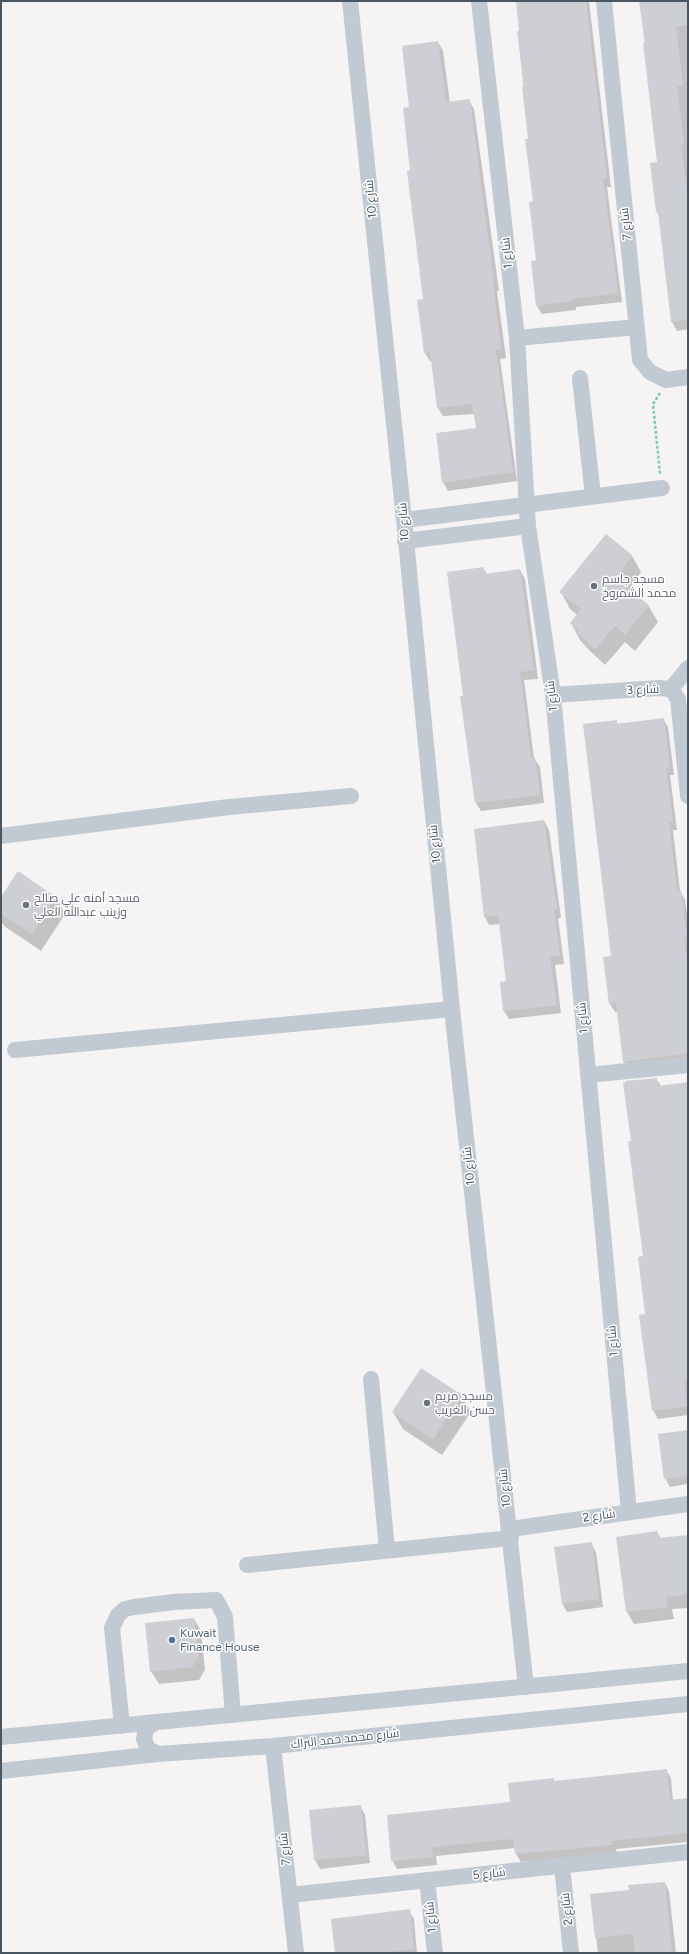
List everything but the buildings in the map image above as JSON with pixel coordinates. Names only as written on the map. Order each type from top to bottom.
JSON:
[{"type":"street","name":"شارع 10","points":[[350,1],[404,520],[452,1009],[526,1687]]},
{"type":"street","name":"شارع 1","points":[[479,1],[517,338],[528,526],[553,695],[629,1512]]},
{"type":"street","name":"شارع 7","points":[[604,1],[640,360],[650,372],[666,380]]},
{"type":"street","points":[[517,338],[637,327]]},
{"type":"street","points":[[666,380],[688,377]]},
{"type":"street","points":[[580,378],[593,496]]},
{"type":"street","points":[[404,520],[662,488]]},
{"type":"street","points":[[405,541],[528,526]]},
{"type":"street","points":[[671,689],[688,668]]},
{"type":"street","name":"شارع 3","points":[[553,695],[659,688],[671,689],[678,699],[688,796]]},
{"type":"street","points":[[1,836],[229,807],[351,796]]},
{"type":"street","points":[[15,1050],[452,1009]]},
{"type":"street","points":[[588,1075],[688,1065]]},
{"type":"street","points":[[371,1378],[387,1550]]},
{"type":"street","name":"شارع 2","points":[[247,1565],[387,1550],[510,1533],[629,1512],[688,1504]]},
{"type":"street","points":[[122,1726],[112,1628],[118,1614],[125,1610],[134,1607],[174,1602],[216,1600],[222,1609],[234,1715]]},
{"type":"street","points":[[1,1737],[688,1671]]},
{"type":"street","name":"شارع محمد حمد البراك","points":[[1,1771],[158,1754],[273,1746],[688,1704]]},
{"type":"street","points":[[154,1723],[146,1728],[144,1739],[148,1749],[158,1754]]},
{"type":"street","name":"شارع 7","points":[[273,1746],[296,1953]]},
{"type":"street","name":"شارع 5","points":[[290,1895],[688,1852]]},
{"type":"street","name":"شارع 2","points":[[562,1866],[571,1953]]},
{"type":"street","name":"شارع 1","points":[[427,1880],[435,1953]]},
{"type":"path","points":[[662,488],[653,404],[666,380]]},
{"type":"place","name":"مسجد جاسم محمد الشمروخ","points":[[594,586]]},
{"type":"place","name":"مسجد آمنه علي صالح وزينب عبدالله العلي","points":[[26,905]]},
{"type":"place","name":"مسجد مريم حسن الغريب","points":[[427,1403]]},
{"type":"place","name":"Kuwait Finance House","points":[[172,1640]]}]
